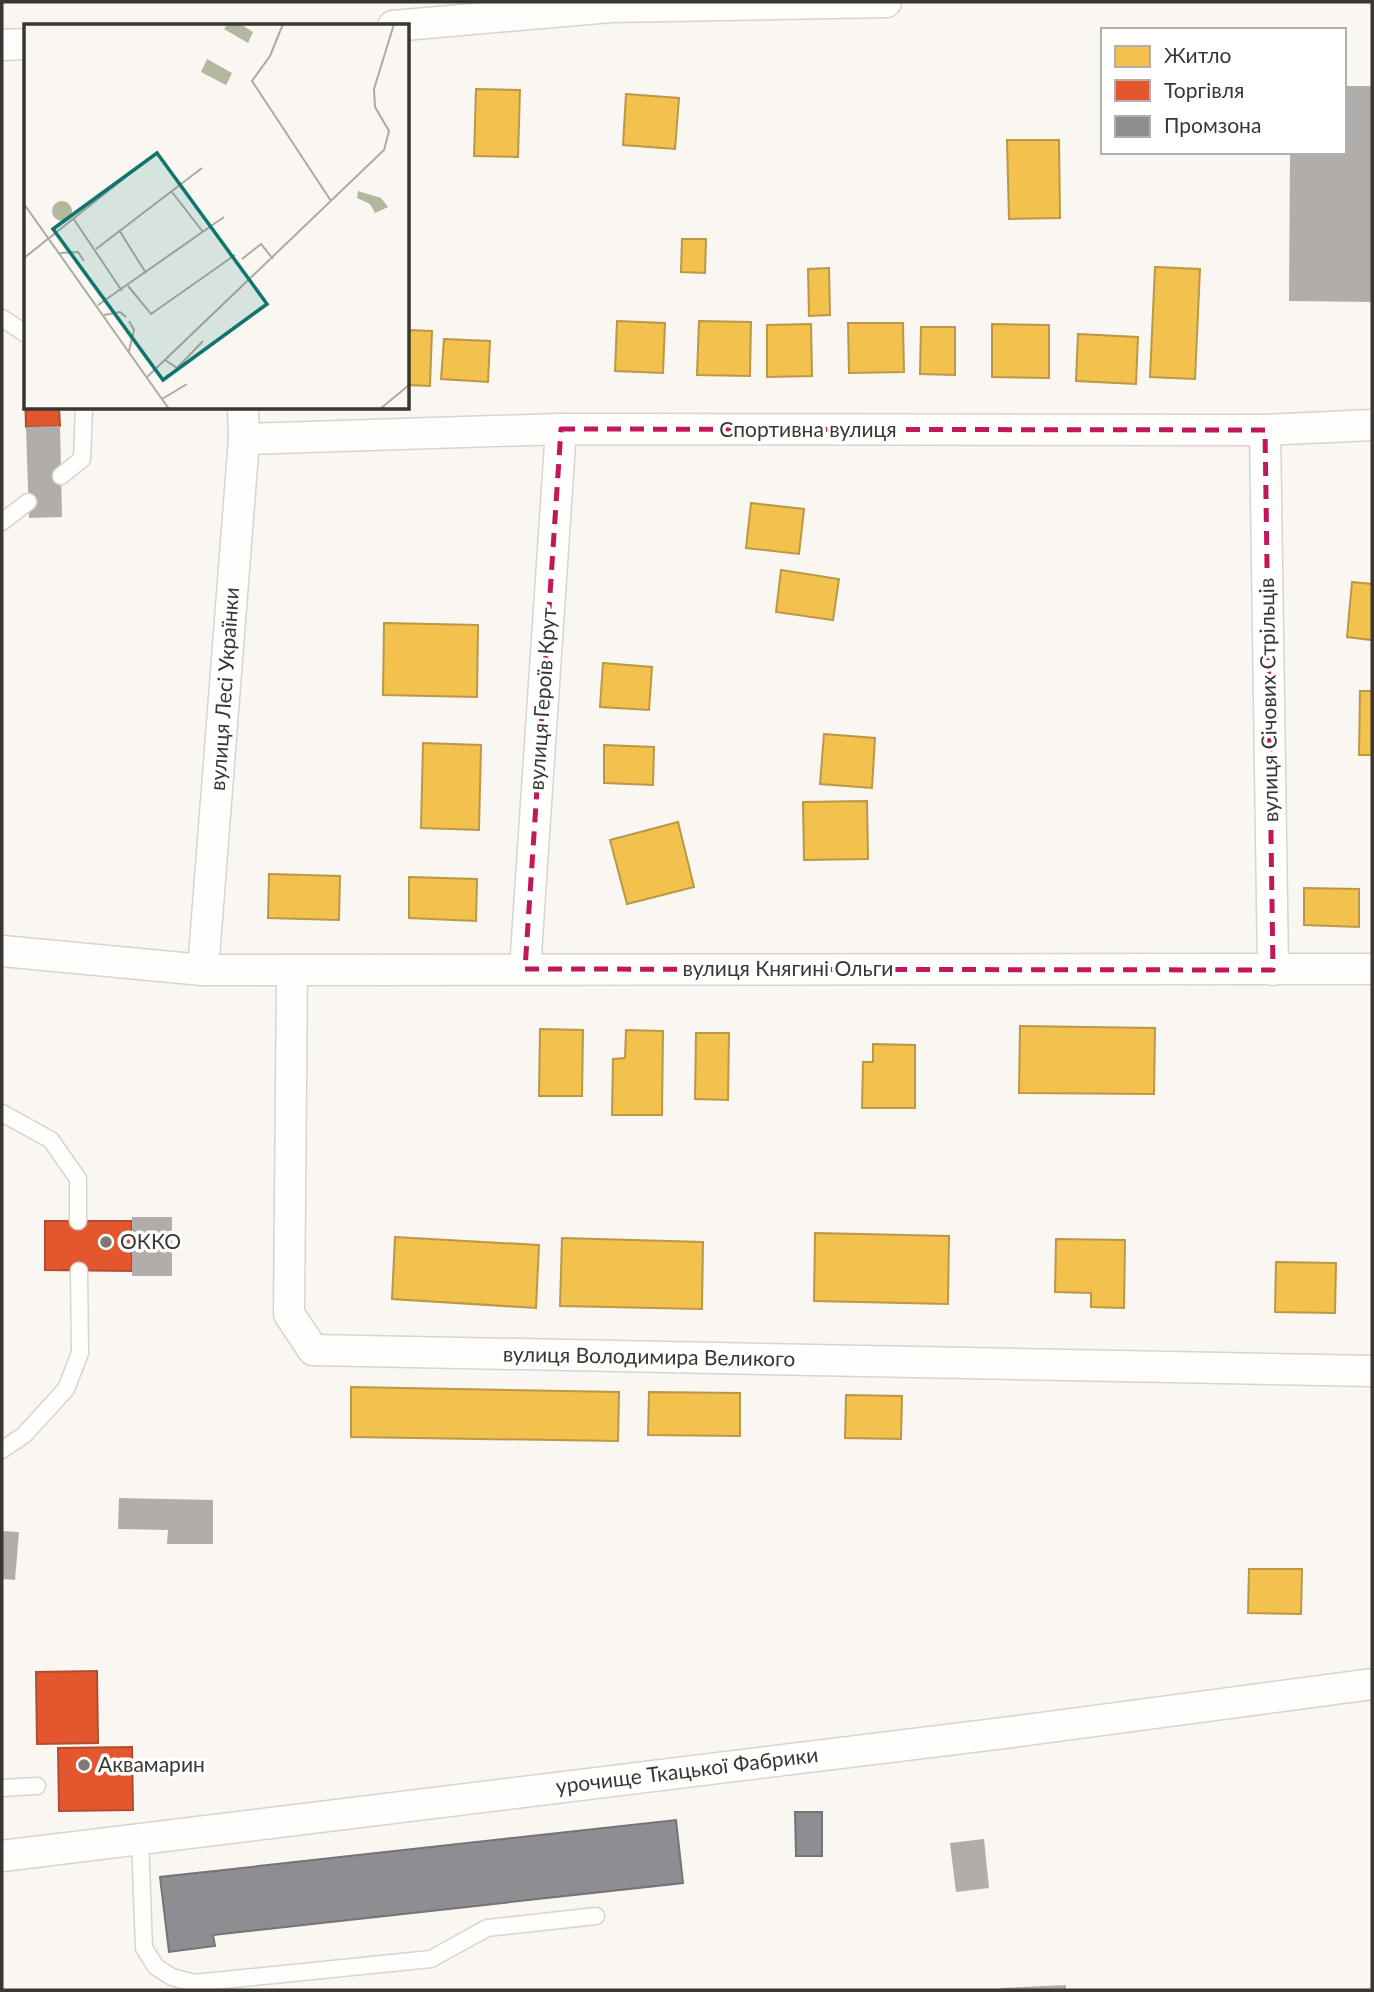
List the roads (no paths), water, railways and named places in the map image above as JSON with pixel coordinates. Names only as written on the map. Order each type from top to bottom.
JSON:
[{"type":"street","points":[[410,25],[611,7],[886,2]]},
{"type":"street","points":[[2,45],[24,44]]},
{"type":"street","name":"вулиця Лесі Українки","points":[[203,970],[244,439],[243,410]]},
{"type":"street","name":"Спортивна вулиця","points":[[244,439],[561,429],[1265,430],[1372,425]]},
{"type":"street","name":"вулиця Героїв Крут","points":[[525,970],[561,429]]},
{"type":"street","name":"вулиця Січових Стрільців","points":[[1265,430],[1273,970]]},
{"type":"street","name":"вулиця Княгині Ольги","points":[[2,951],[203,970],[1372,969]]},
{"type":"street","name":"вулиця Володимира Великого","points":[[292,970],[289,1314],[313,1350],[1372,1371]]},
{"type":"street","name":"урочище Ткацької Фабрики","points":[[2,1856],[1012,1732],[1372,1684]]},
{"type":"lane","points":[[2,318],[24,333]]},
{"type":"lane","points":[[61,476],[82,459],[84,410]]},
{"type":"lane","points":[[2,522],[28,502]]},
{"type":"lane","points":[[2,1113],[51,1140],[78,1179],[78,1221]]},
{"type":"lane","points":[[2,1450],[24,1435],[66,1389],[80,1353],[79,1271]]},
{"type":"lane","points":[[2,1788],[37,1786]]},
{"type":"lane","points":[[140,1838],[144,1948],[156,1967],[172,1977],[194,1983],[431,1959],[487,1928],[596,1916]]},
{"type":"place","name":"ОККО","points":[[106,1242]]},
{"type":"place","name":"Аквамарин","points":[[84,1765]]}]
